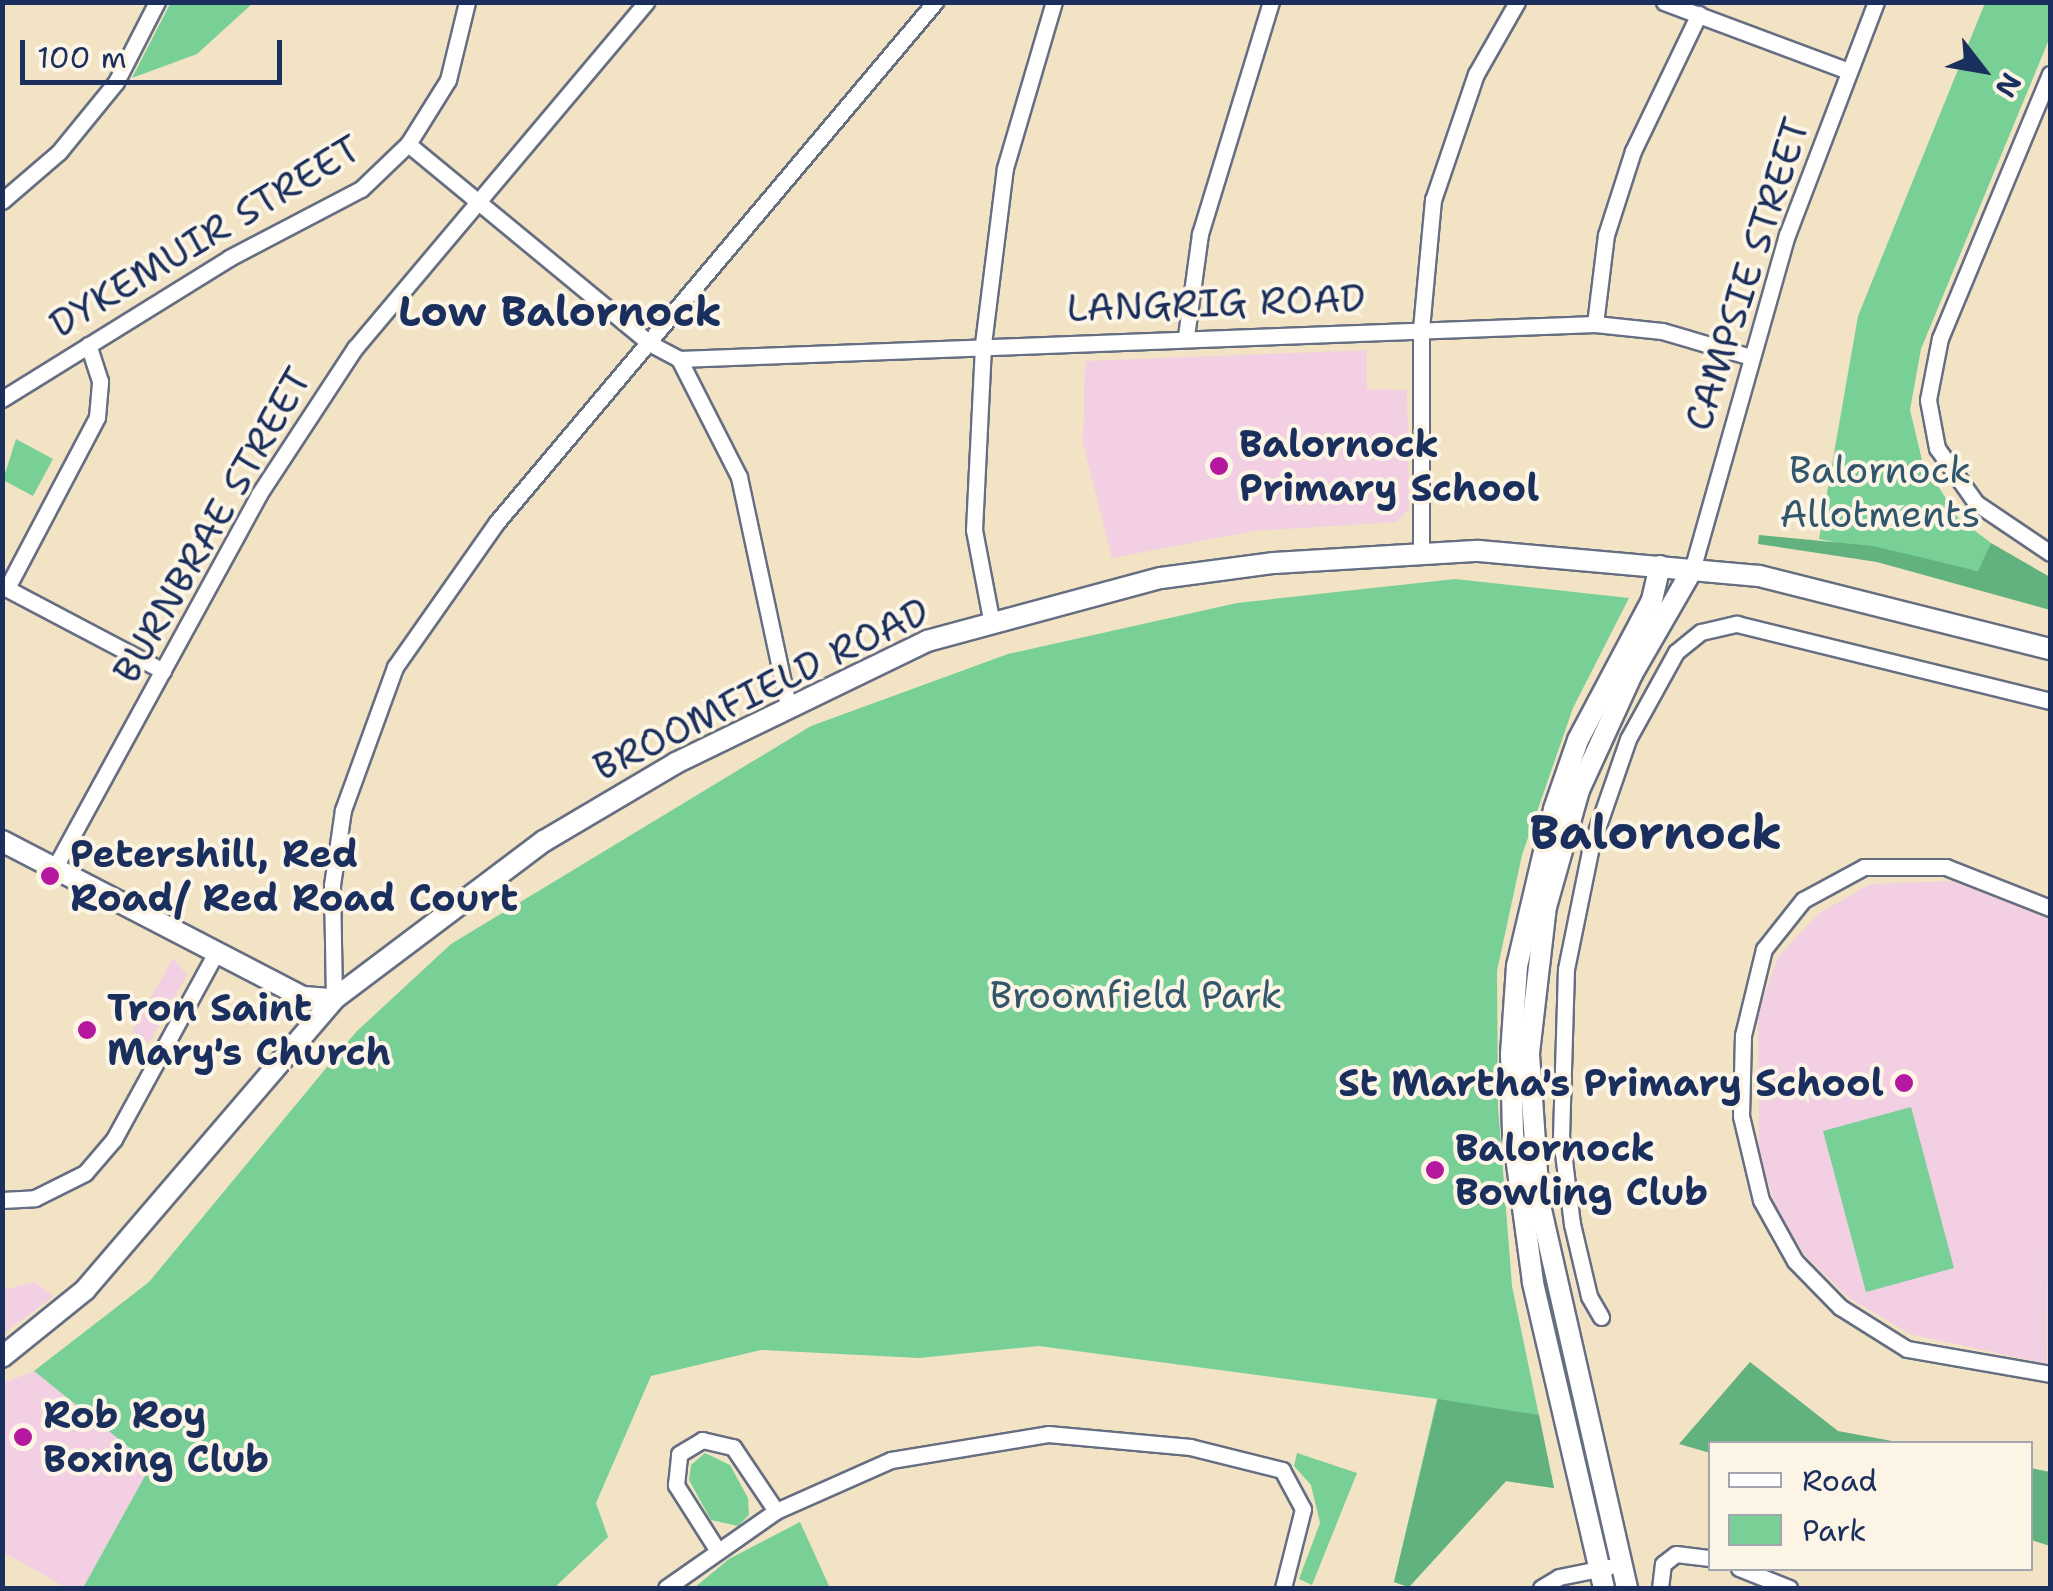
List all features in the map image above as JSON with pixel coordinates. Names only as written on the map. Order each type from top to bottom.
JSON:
[{"type":"street","points":[[2,201],[59,152],[116,82],[157,2]]},
{"type":"street","name":"DYKEMUIR STREET","points":[[2,399],[229,258],[361,189],[408,144],[448,80],[467,2]]},
{"type":"street","name":"BURNBRAE STREET","points":[[54,869],[259,494],[355,348],[646,2]]},
{"type":"street","points":[[2,840],[303,997],[334,999],[332,885],[343,810],[395,667],[498,522],[935,2]]},
{"type":"street","points":[[991,619],[974,530],[983,344],[1005,168],[1054,2]]},
{"type":"street","points":[[1186,336],[1200,234],[1272,2]]},
{"type":"street","points":[[1422,554],[1421,329],[1433,200],[1476,74],[1517,2]]},
{"type":"street","points":[[1664,2],[1849,71]]},
{"type":"street","name":"CAMPSIE STREET","points":[[1692,570],[1787,236],[1876,2]]},
{"type":"street","points":[[1596,324],[1606,235],[1633,151],[1699,14]]},
{"type":"street","points":[[2050,74],[1940,338],[1928,400],[1937,448],[1976,503],[2050,554]]},
{"type":"street","points":[[408,144],[649,343],[679,359],[740,477],[788,706]]},
{"type":"street","name":"LANGRIG ROAD","points":[[679,359],[1186,336],[1596,324],[1662,332],[1751,357]]},
{"type":"street","points":[[88,345],[100,380],[97,417],[5,587],[163,671]]},
{"type":"street","name":"BROOMFIELD ROAD","points":[[2,1357],[86,1290],[334,999],[544,841],[788,706],[927,640],[991,619],[1161,578],[1422,554],[1545,553],[1834,592],[2050,649]]},
{"type":"street","points":[[1602,1579],[1533,1282],[1513,1134],[1532,885],[1572,757],[1652,600],[1660,566]]},
{"type":"street","points":[[1626,1588],[1540,1202],[1526,967],[1580,790],[1632,674],[1692,570]]},
{"type":"street","points":[[1601,1317],[1589,1296],[1572,1224],[1561,1137],[1566,969],[1591,846],[1628,739],[1676,652],[1701,632],[1737,624],[2050,701]]},
{"type":"street","points":[[2050,908],[1946,868],[1864,867],[1802,900],[1764,949],[1742,1035],[1741,1116],[1761,1200],[1795,1261],[1840,1307],[1907,1349],[2050,1374]]},
{"type":"street","points":[[2,1200],[35,1198],[86,1173],[114,1139],[216,953]]},
{"type":"street","points":[[1526,967],[1566,969]]},
{"type":"street","points":[[666,1588],[716,1548],[776,1511],[892,1460],[1048,1434],[1190,1447],[1282,1470],[1303,1509],[1284,1588]]},
{"type":"street","points":[[716,1548],[676,1485],[679,1454],[702,1440],[733,1447],[776,1511]]},
{"type":"street","points":[[1660,1588],[1663,1564],[1676,1554],[1708,1558]]},
{"type":"street","points":[[1542,1588],[1602,1579],[1621,1564]]},
{"type":"street","points":[[1747,1571],[1790,1588]]},
{"type":"shaded area","name":"Balornock Primary School","points":[[1367,350],[1367,389],[1407,390],[1409,509],[1397,522],[1253,531],[1112,558],[1083,444],[1085,361]]},
{"type":"shaded area","name":"St Martha's Primary School","points":[[1952,881],[2050,919],[2047,1364],[1910,1334],[1848,1297],[1805,1255],[1778,1214],[1759,1153],[1758,1013],[1778,957],[1818,914],[1870,884]]},
{"type":"shaded area","points":[[173,958],[187,975],[149,1043],[131,1033]]},
{"type":"shaded area","points":[[34,1282],[54,1296],[3,1334],[3,1290]]},
{"type":"shaded area","points":[[34,1371],[151,1465],[83,1588],[67,1588],[3,1552],[3,1383]]},
{"type":"green space","points":[[171,2],[253,3],[197,54],[132,78]]},
{"type":"green space","name":"Balornock Allotments","points":[[1985,3],[2050,3],[2050,37],[1921,349],[1910,410],[1922,460],[1958,518],[1991,543],[1979,571],[1819,539],[1858,316]]},
{"type":"green space","points":[[16,439],[53,459],[33,496],[3,480]]},
{"type":"green space","points":[[1759,535],[1873,546],[1978,571],[1991,543],[2050,577],[2050,610],[1877,562],[1758,544]]},
{"type":"green space","name":"Broomfield Park","points":[[1455,579],[1629,598],[1573,708],[1522,855],[1497,971],[1498,1107],[1512,1286],[1554,1488],[1506,1481],[1409,1587],[1394,1582],[1437,1399],[1039,1346],[919,1358],[761,1350],[651,1376],[596,1503],[608,1537],[554,1588],[83,1588],[151,1465],[34,1371],[149,1282],[356,1032],[451,944],[811,726],[1008,654],[1237,603]]},
{"type":"green space","points":[[1911,1107],[1954,1268],[1866,1292],[1823,1131]]},
{"type":"green space","points":[[1750,1362],[1838,1431],[1892,1441],[1708,1441],[1708,1452],[1679,1444]]},
{"type":"green space","points":[[1438,1399],[1539,1415],[1554,1488],[1506,1481],[1409,1587],[1394,1582]]},
{"type":"green space","points":[[705,1453],[730,1465],[748,1498],[749,1515],[738,1526],[711,1520],[689,1480],[691,1465]]},
{"type":"green space","points":[[1297,1453],[1357,1473],[1312,1585],[1299,1579],[1320,1523],[1311,1485],[1294,1466]]},
{"type":"green space","points":[[2033,1468],[2050,1472],[2050,1546],[2033,1541]]},
{"type":"green space","points":[[800,1522],[830,1588],[694,1588],[729,1559]]},
{"type":"place","name":"Balornock Primary School","points":[[1219,466]]},
{"type":"place","name":"Petershill, Red Road/ Red Road Court","points":[[50,876]]},
{"type":"place","name":"Tron Saint Mary's Church","points":[[87,1030]]},
{"type":"place","name":"St Martha's Primary School","points":[[1904,1083]]},
{"type":"place","name":"Balornock Bowling Club","points":[[1435,1170]]},
{"type":"place","name":"Rob Roy Boxing Club","points":[[23,1437]]},
{"type":"district","name":"Low Balornock","points":[[560,311]]},
{"type":"district","name":"Balornock","points":[[1656,833]]}]
